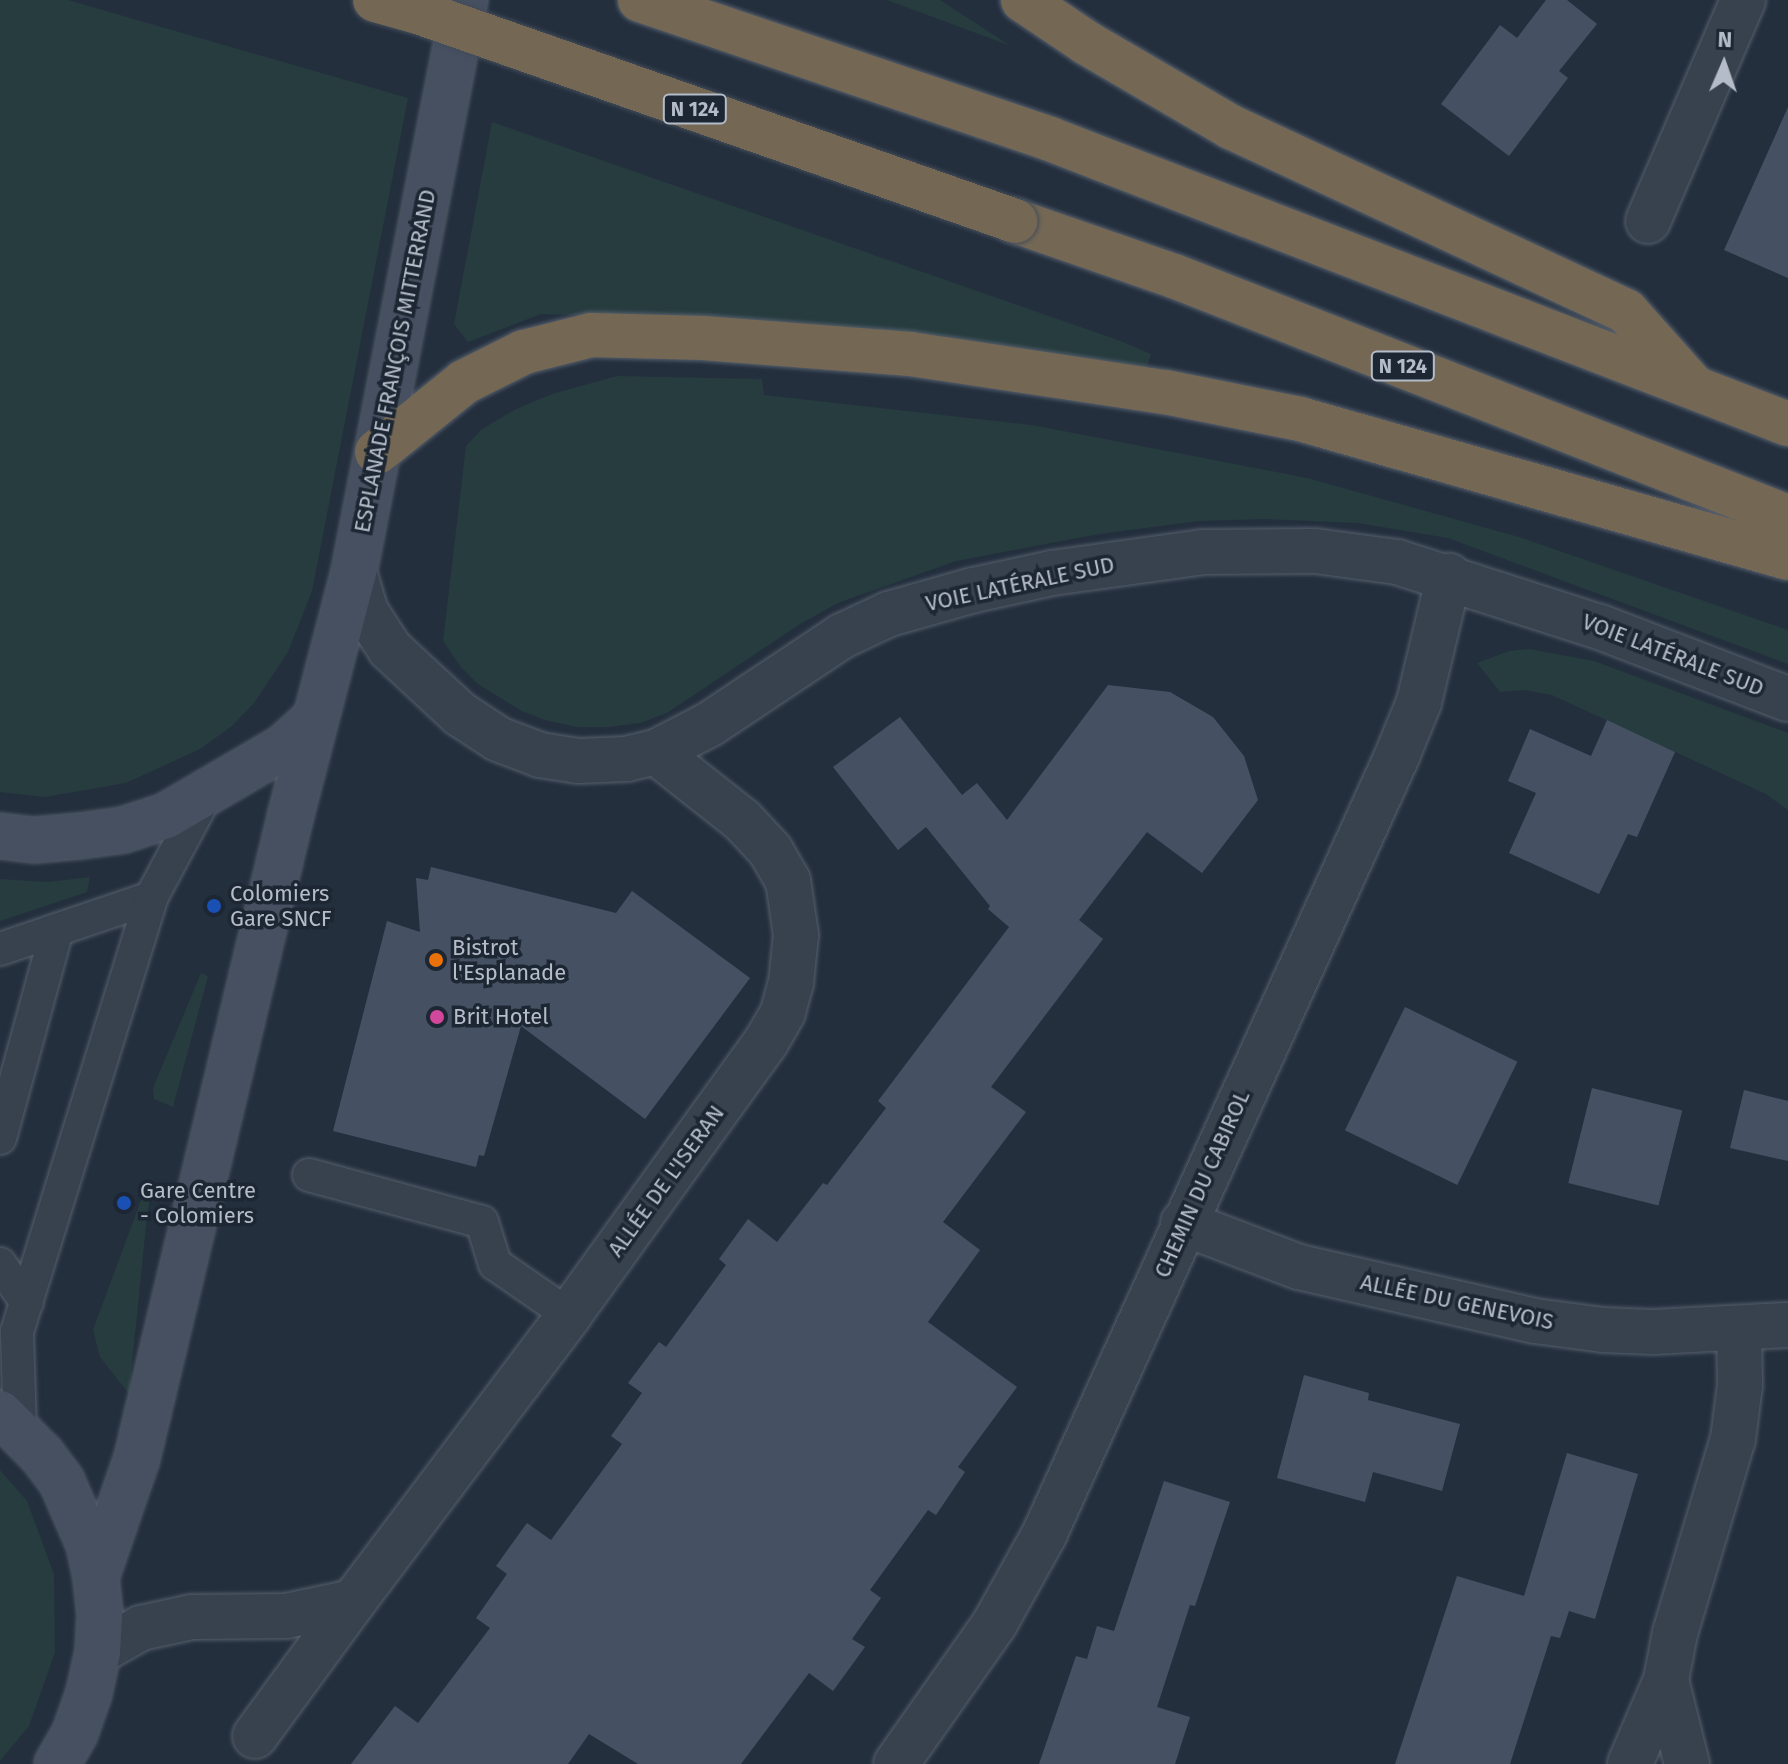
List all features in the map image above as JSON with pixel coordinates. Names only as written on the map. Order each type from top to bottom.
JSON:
[{"type":"highway","name":"N 124","points":[[375,0],[418,12],[1174,276],[1788,517]]},
{"type":"highway","points":[[640,0],[1050,139],[1788,424]]},
{"type":"highway","points":[[1023,0],[1087,43],[1231,127],[1626,311],[1695,389]]},
{"type":"highway","points":[[377,452],[464,382],[524,352],[591,335],[703,338],[910,354],[1165,392],[1300,419],[1788,558]]},
{"type":"main road","name":"ESPLANADE FRANÇOIS MITTERRAND","points":[[96,1577],[137,1458],[315,719],[354,572],[465,0]]},
{"type":"main road","points":[[0,836],[35,840],[123,830],[166,816],[284,747],[315,719]]},
{"type":"main road","name":"ESPLANADE FRANÇOIS MITTERRAND","points":[[10,1422],[62,1482],[89,1544],[96,1577],[100,1615],[98,1652],[89,1693],[61,1762]]},
{"type":"street","points":[[1648,221],[1743,0]]},
{"type":"street","name":"VOIE LATÉRALE SUD","points":[[354,572],[366,612],[390,649],[460,714],[498,739],[540,755],[579,761],[626,759],[656,752],[710,724],[842,636],[889,614],[974,590],[1134,560],[1262,549],[1357,554],[1449,576],[1600,627],[1788,699]]},
{"type":"street","name":"CHEMIN DU CABIROL","points":[[896,1764],[995,1623],[1044,1535],[1408,729],[1419,702],[1449,576]]},
{"type":"street","name":"ALLÉE DE L'ISERAN","points":[[255,1736],[569,1315],[766,1042],[783,1012],[791,983],[795,910],[788,881],[771,851],[742,820],[656,752]]},
{"type":"street","name":"ALLÉE DU GENEVOIS","points":[[1183,1223],[1299,1267],[1535,1321],[1640,1332],[1788,1325]]},
{"type":"street","points":[[1630,1764],[1666,1680],[1675,1633],[1733,1439],[1740,1385],[1739,1328]]},
{"type":"street","points":[[98,1652],[141,1628],[192,1617],[286,1616],[353,1602]]},
{"type":"street","points":[[1666,1680],[1687,1764]]},
{"type":"lane","points":[[10,1422],[17,1332],[151,898],[206,795]]},
{"type":"lane","points":[[0,949],[151,898]]},
{"type":"lane","points":[[0,1138],[57,930]]},
{"type":"lane","points":[[309,1175],[482,1222],[495,1264],[569,1315]]},
{"type":"lane","points":[[0,1264],[27,1303]]},
{"type":"green space","points":[[0,0],[68,0],[408,98],[312,591],[288,652],[254,703],[232,726],[200,749],[126,783],[45,797],[0,792]]},
{"type":"green space","points":[[887,0],[940,0],[1011,46]]},
{"type":"green space","points":[[492,122],[1118,340],[1151,354],[1145,374],[700,319],[541,314],[468,342],[454,324]]},
{"type":"green space","points":[[617,376],[762,379],[764,395],[1032,425],[1307,478],[1519,537],[1788,630],[1788,664],[1448,538],[1358,523],[1264,519],[1199,521],[1099,534],[956,561],[838,603],[800,624],[667,713],[640,723],[609,727],[577,727],[545,720],[522,711],[478,684],[460,666],[443,641],[466,446],[482,429],[516,409],[552,394]]},
{"type":"green space","points":[[1529,649],[1594,661],[1788,733],[1788,810],[1766,794],[1552,695],[1524,690],[1500,692],[1477,663],[1509,651]]},
{"type":"green space","points":[[90,877],[87,892],[0,921],[0,879],[48,882]]},
{"type":"green space","points":[[201,973],[208,976],[173,1107],[154,1099],[153,1088]]},
{"type":"green space","points":[[153,1180],[129,1394],[100,1357],[93,1330],[141,1200]]},
{"type":"green space","points":[[0,1470],[27,1501],[54,1574],[55,1652],[29,1726],[0,1761]]},
{"type":"building","points":[[1546,0],[1567,0],[1597,24],[1559,71],[1568,78],[1509,156],[1441,104],[1500,25],[1517,38]]},
{"type":"building","points":[[1788,107],[1788,278],[1724,250]]},
{"type":"building","points":[[1108,685],[1170,692],[1213,717],[1244,756],[1258,800],[1202,873],[1147,832],[1079,920],[1103,939],[991,1087],[1026,1112],[943,1222],[980,1250],[928,1322],[1017,1387],[958,1467],[965,1472],[936,1515],[928,1510],[870,1590],[881,1598],[852,1639],[865,1647],[833,1691],[809,1673],[741,1764],[638,1764],[589,1734],[568,1764],[351,1764],[395,1706],[418,1723],[490,1628],[476,1618],[507,1574],[496,1566],[527,1523],[551,1540],[622,1444],[611,1436],[642,1393],[628,1383],[659,1342],[666,1347],[726,1265],[719,1259],[748,1219],[777,1242],[823,1183],[827,1185],[886,1108],[878,1101],[1009,927],[988,909],[990,906],[926,827],[898,850],[833,767],[900,717],[962,795],[977,783],[1007,820]]},
{"type":"building","points":[[1607,720],[1675,752],[1637,837],[1628,834],[1599,894],[1509,853],[1536,793],[1508,781],[1530,729],[1591,756]]},
{"type":"building","points":[[431,867],[616,913],[632,891],[750,978],[645,1119],[521,1026],[484,1156],[479,1155],[476,1167],[333,1131],[387,921],[420,932],[416,878],[428,880]]},
{"type":"building","points":[[1405,1007],[1517,1062],[1457,1185],[1345,1130]]},
{"type":"building","points":[[1592,1088],[1682,1110],[1659,1206],[1568,1183]]},
{"type":"building","points":[[1744,1090],[1788,1101],[1788,1161],[1730,1148]]},
{"type":"building","points":[[1304,1375],[1369,1393],[1368,1400],[1460,1424],[1442,1491],[1373,1472],[1365,1502],[1277,1478]]},
{"type":"building","points":[[1567,1453],[1638,1474],[1595,1619],[1569,1611],[1560,1638],[1551,1636],[1510,1764],[1395,1764],[1457,1576],[1524,1596]]},
{"type":"building","points":[[1164,1481],[1230,1502],[1195,1606],[1190,1605],[1157,1707],[1190,1717],[1175,1764],[1039,1764],[1076,1656],[1087,1659],[1097,1626],[1114,1631]]},
{"type":"place","name":"Colomiers Gare SNCF","points":[[214,906]]},
{"type":"place","name":"Bistrot l'Esplanade","points":[[436,960]]},
{"type":"place","name":"Brit Hotel","points":[[437,1017]]},
{"type":"place","name":"Gare Centre - Colomiers","points":[[124,1203]]}]
